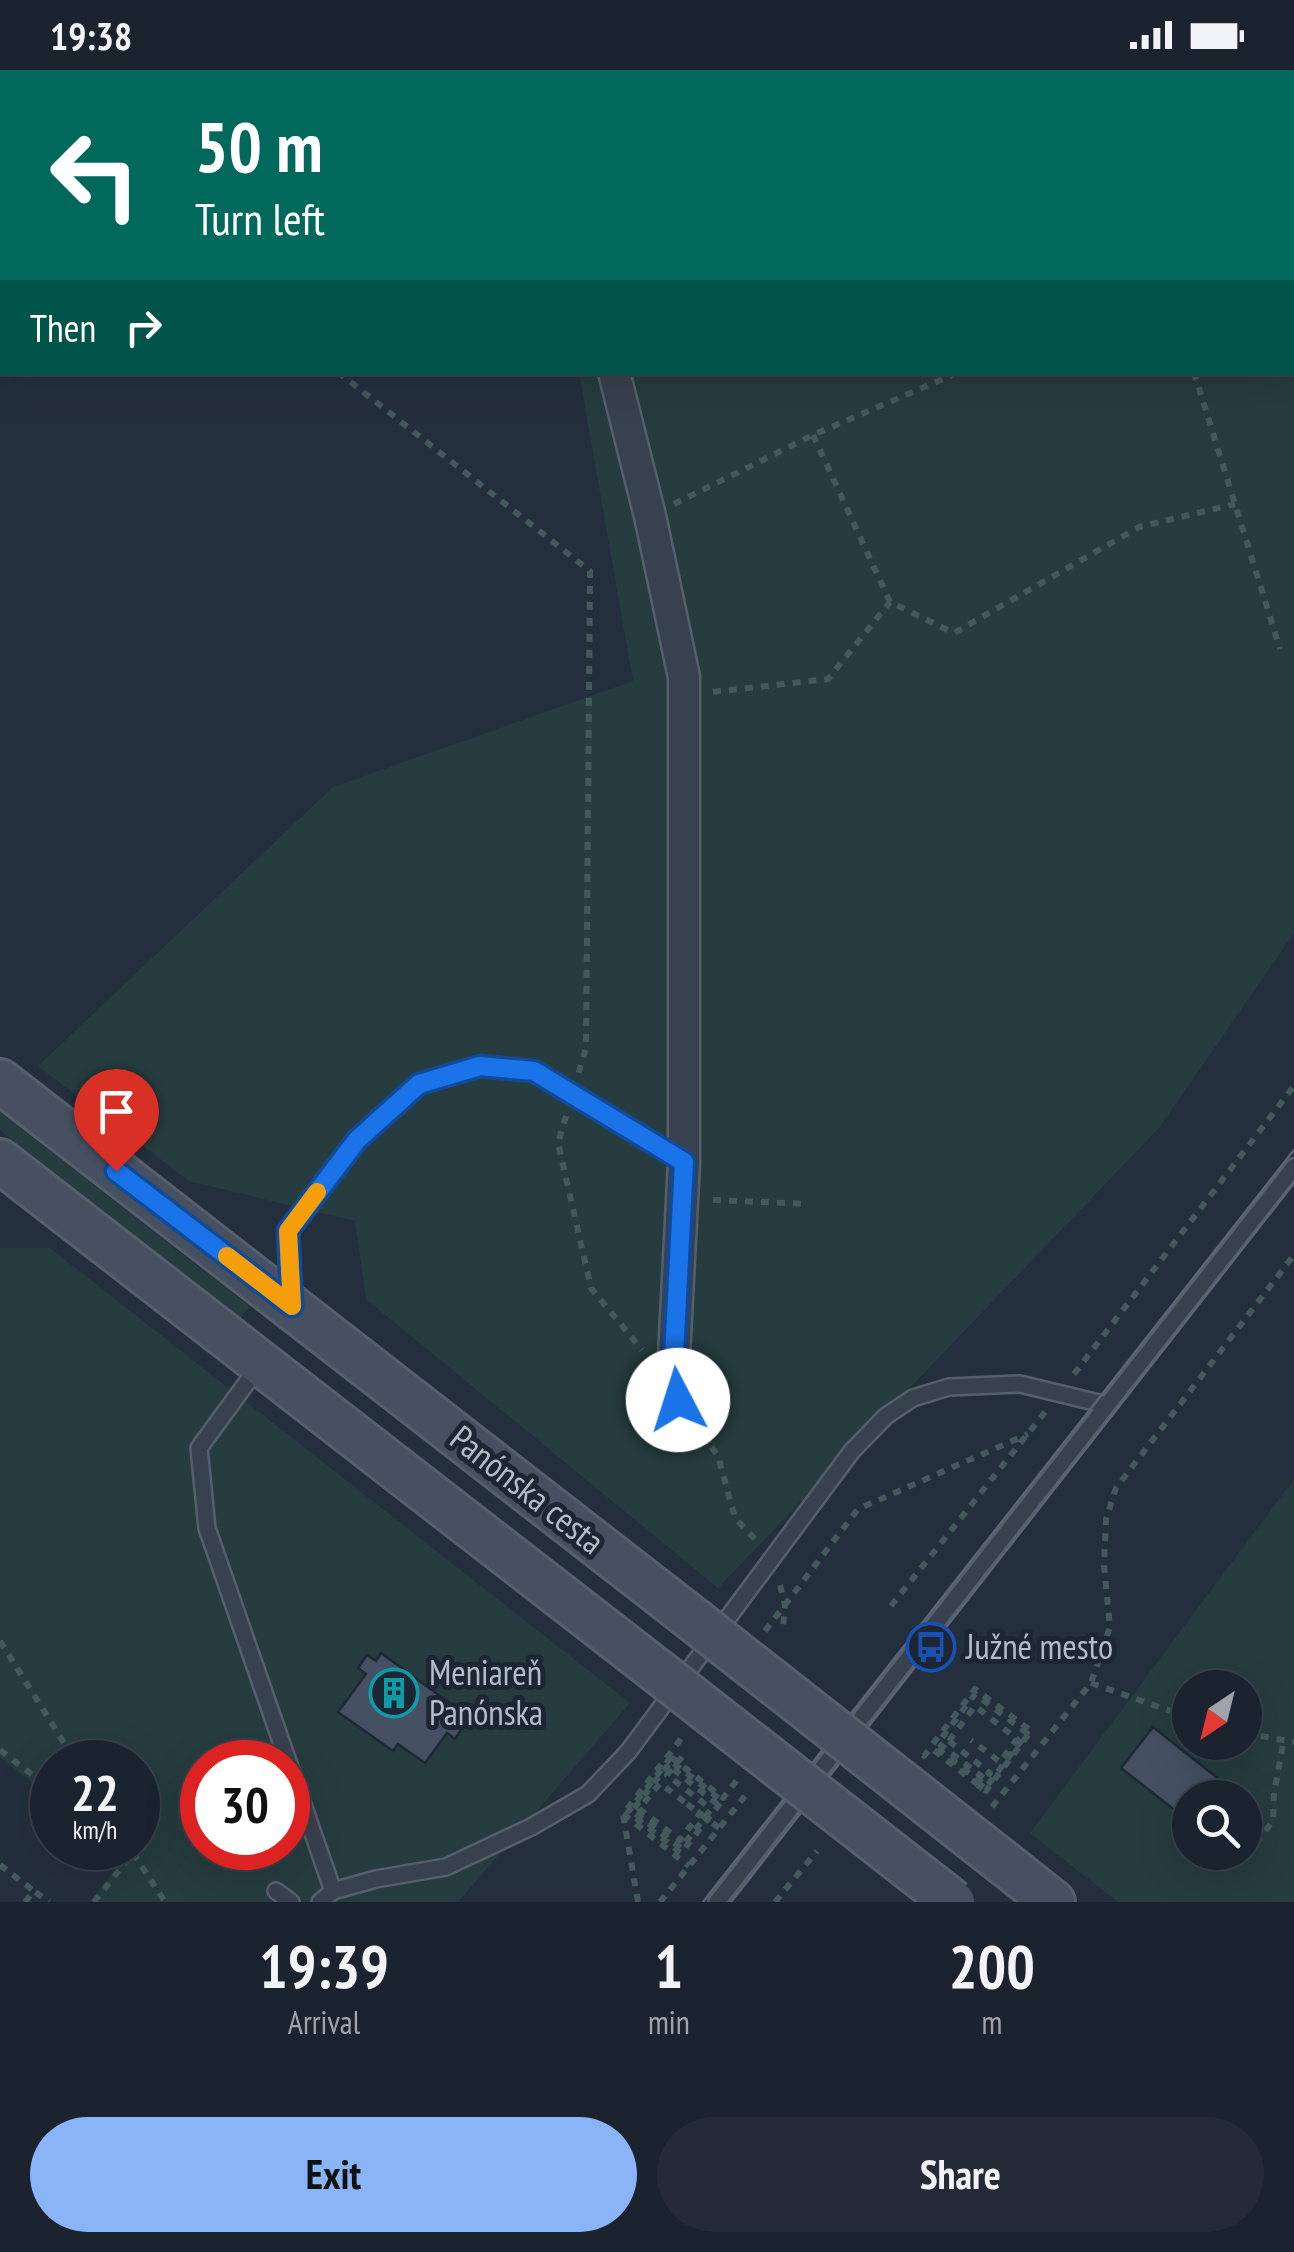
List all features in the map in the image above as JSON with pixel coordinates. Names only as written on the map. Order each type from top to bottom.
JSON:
[{"type":"main road","name":"Panónska cesta","points":[[0,1081],[1053,1902]]},
{"type":"main road","name":"Panónska cesta","points":[[0,1161],[953,1902]]},
{"type":"street","points":[[615,375],[684,677],[684,1162],[674,1356],[678,1400]]},
{"type":"lane","points":[[292,1306],[288,1231],[357,1140],[419,1084],[480,1066],[534,1071],[684,1162]]},
{"type":"lane","points":[[716,1902],[1294,1167]]},
{"type":"lane","points":[[260,1364],[199,1448],[207,1528],[327,1896],[376,1879],[446,1867],[531,1827],[588,1794],[628,1752],[852,1451],[886,1416],[913,1398],[950,1387],[1020,1384],[1107,1405]]},
{"type":"lane","points":[[276,1891],[291,1902]]},
{"type":"path","points":[[342,375],[590,571],[586,1048],[558,1143],[591,1288],[629,1333],[718,1456],[735,1518],[774,1557]]},
{"type":"path","points":[[650,516],[813,435],[952,375]]},
{"type":"path","points":[[1195,375],[1280,649]]},
{"type":"path","points":[[813,435],[890,602],[954,634],[1139,527],[1235,504]]},
{"type":"path","points":[[684,695],[828,679],[890,602]]},
{"type":"path","points":[[890,1606],[1028,1434],[1294,1086]]},
{"type":"path","points":[[682,1198],[809,1204]]},
{"type":"path","points":[[992,1808],[1091,1683],[1110,1627],[1104,1566],[1106,1519],[1116,1488],[1294,1255]]},
{"type":"path","points":[[762,1635],[858,1509],[1028,1434]]},
{"type":"path","points":[[0,1642],[62,1740]]},
{"type":"path","points":[[1091,1683],[1172,1712]]},
{"type":"path","points":[[924,1756],[930,1748],[986,1791],[1031,1732],[975,1689],[932,1746],[986,1786],[1027,1733],[975,1694],[938,1743],[985,1779]]},
{"type":"path","points":[[970,1740],[1000,1762],[1017,1738],[975,1706],[948,1741],[990,1772],[974,1796]]},
{"type":"path","points":[[638,1902],[623,1814],[692,1724]]},
{"type":"path","points":[[1262,1735],[1294,1742]]},
{"type":"path","points":[[1262,1834],[1272,1820],[1284,1738]]},
{"type":"path","points":[[0,1750],[30,1773]]},
{"type":"path","points":[[672,1768],[716,1803],[681,1848],[632,1810],[671,1761],[722,1801],[680,1853],[628,1812],[672,1757],[724,1798],[742,1772]]},
{"type":"path","points":[[682,1757],[667,1774],[706,1806],[680,1840],[640,1809],[660,1783],[688,1804],[719,1828]]},
{"type":"path","points":[[660,1902],[745,1796]]},
{"type":"path","points":[[623,1814],[689,1866]]},
{"type":"path","points":[[775,1902],[816,1851]]},
{"type":"path","points":[[0,1865],[48,1902]]},
{"type":"path","points":[[94,1902],[116,1870]]},
{"type":"path","points":[[143,1870],[164,1902]]},
{"type":"path","points":[[25,1902],[34,1891]]},
{"type":"green space","points":[[579,375],[1294,375],[1294,933],[1159,1128],[718,1588],[366,1299],[355,1221],[189,1181],[38,1066],[333,787],[633,681]]},
{"type":"green space","points":[[0,1112],[250,1307],[241,1318],[0,1130]]},
{"type":"green space","points":[[0,1248],[50,1248],[630,1703],[458,1902],[90,1902],[114,1870],[160,1870],[160,1740],[30,1740],[30,1781],[0,1757]]},
{"type":"green space","points":[[1294,1479],[1294,1902],[1118,1902],[1030,1833]]},
{"type":"building","name":"Meniareň Panónska","points":[[381,1653],[462,1712],[455,1722],[463,1727],[455,1739],[447,1733],[425,1763],[398,1744],[393,1751],[338,1712],[366,1674],[358,1668],[367,1655],[376,1661]]},
{"type":"building","points":[[1153,1727],[1172,1742],[1172,1760],[1195,1760],[1220,1780],[1172,1780],[1172,1808],[1121,1768]]},
{"type":"tram line","points":[[703,1902],[1294,1150]]},
{"type":"tram line","points":[[731,1902],[1294,1183]]},
{"type":"slow traffic","points":[[227,1256],[292,1306],[288,1231],[317,1192]]},
{"type":"place","name":"Južné mesto","points":[[931,1647]]},
{"type":"place","name":"Meniareň Panónska","points":[[394,1693]]},
{"type":"route","points":[[116,1171],[292,1306],[288,1231],[357,1140],[419,1084],[480,1066],[534,1071],[684,1162],[674,1356],[678,1400]]}]
